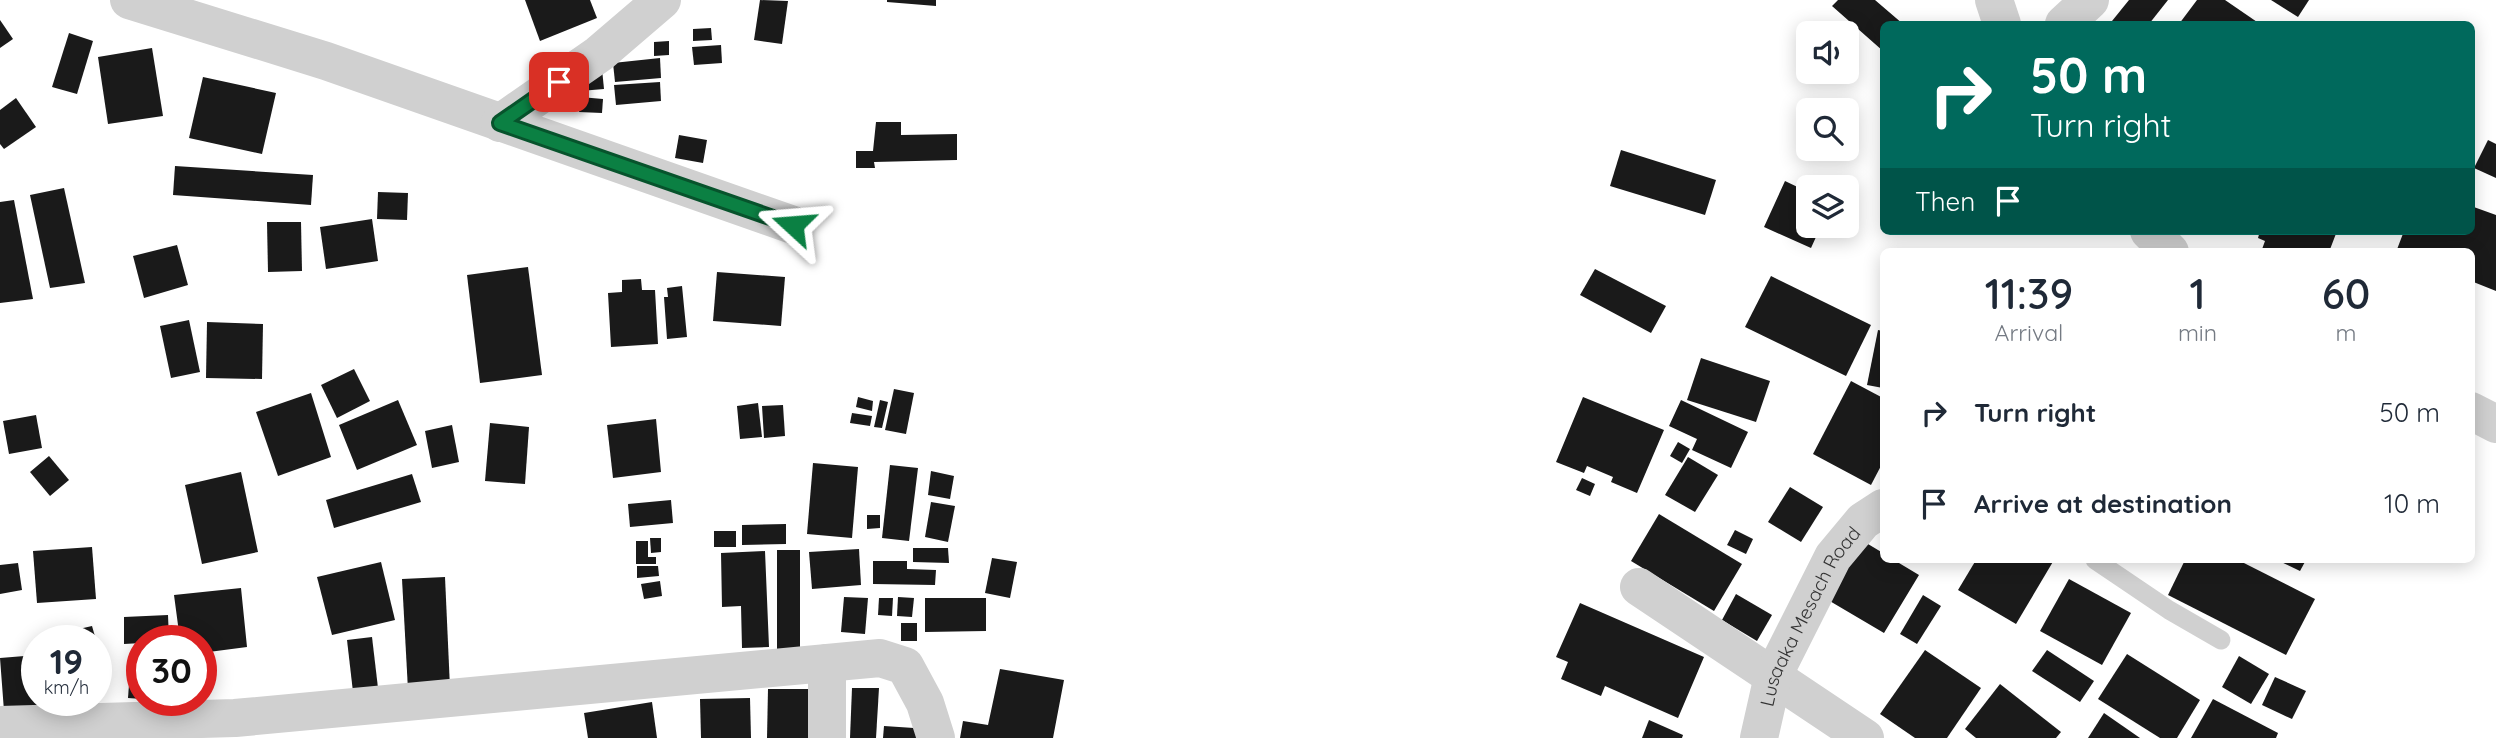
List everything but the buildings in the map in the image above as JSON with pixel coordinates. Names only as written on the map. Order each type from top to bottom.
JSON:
[{"type":"street","points":[[130,0],[326,61],[793,225]]},
{"type":"street","points":[[500,123],[599,54],[662,0]]},
{"type":"street","points":[[1994,0],[2001,21]]},
{"type":"street","points":[[2067,21],[2090,0]]},
{"type":"street","points":[[2153,235],[2166,248]]},
{"type":"street","points":[[2475,413],[2496,424]]},
{"type":"street","name":"Lusaaka Mesach Road","points":[[1759,738],[1773,676],[1833,557],[1863,521],[1880,510]]},
{"type":"street","points":[[1639,587],[1865,738]]},
{"type":"street","points":[[0,725],[235,718],[880,658],[905,666],[925,703],[936,738]]},
{"type":"street","points":[[827,663],[827,738]]},
{"type":"lane","points":[[2099,563],[2169,610],[2221,640]]},
{"type":"route","points":[[559,82],[500,123],[793,225]]}]
